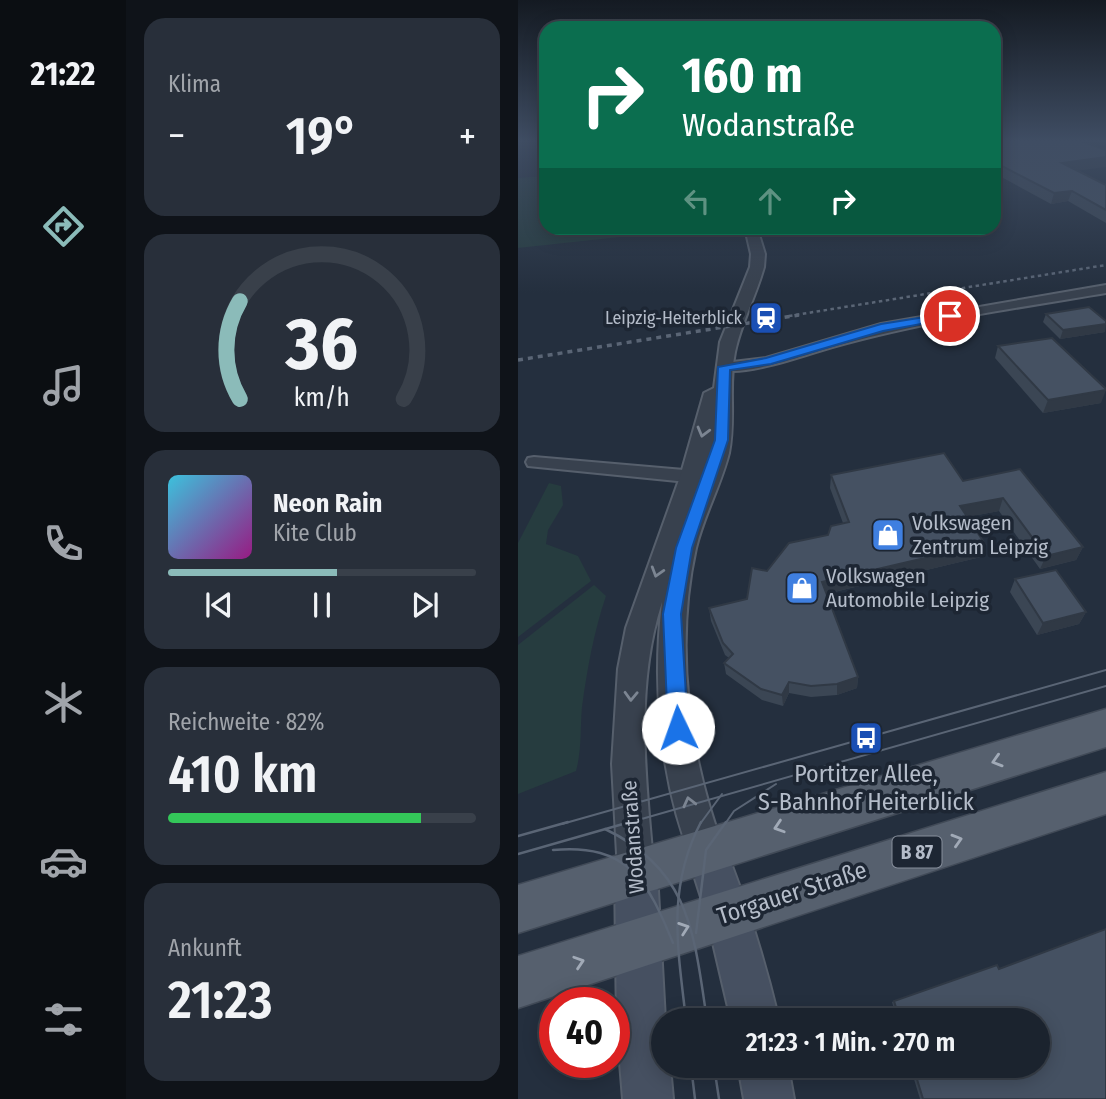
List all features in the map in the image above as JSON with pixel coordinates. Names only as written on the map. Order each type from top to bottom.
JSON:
[{"type":"main road","points":[[518,909],[1106,727]]},
{"type":"main road","name":"Torgauer Straße","points":[[518,982],[1106,793]]},
{"type":"main road","name":"Wodanstraße","points":[[706,850],[728,914],[752,1008]]},
{"type":"main road","name":"Wodanstraße","points":[[636,872],[641,1026],[648,1099]]},
{"type":"main road","points":[[765,1078],[769,1099]]},
{"type":"street","name":"Wodanstraße","points":[[706,850],[689,804],[679,752],[672,614],[715,387],[724,367],[733,326],[756,269],[757,251],[753,235]]},
{"type":"street","points":[[724,367],[777,359],[881,328],[1106,289]]},
{"type":"street","points":[[534,462],[699,478]]},
{"type":"street","name":"Wodanstraße","points":[[636,872],[628,764],[632,669],[659,566],[699,478]]},
{"type":"green space","points":[[518,191],[539,191],[539,235],[639,235],[518,248]]},
{"type":"green space","points":[[549,483],[561,486],[563,505],[548,530],[546,544],[578,556],[591,581],[518,637],[518,543]]},
{"type":"green space","points":[[594,585],[606,596],[586,679],[576,771],[518,794],[518,645]]},
{"type":"building","points":[[1073,191],[1106,191],[1106,210]]},
{"type":"building","points":[[1089,307],[1106,321],[1106,324],[1063,330],[1046,314]]},
{"type":"building","points":[[1052,338],[1106,390],[1048,400],[998,346]]},
{"type":"building","name":"Volkswagen Automobile Leipzig","points":[[944,453],[963,481],[1020,469],[1083,547],[1046,556],[1003,498],[960,506],[985,544],[822,582],[858,677],[837,684],[811,686],[789,682],[782,695],[761,689],[724,663],[733,654],[723,643],[709,608],[747,599],[752,568],[767,571],[789,543],[828,535],[831,526],[849,522],[831,475]]},
{"type":"building","points":[[1056,570],[1086,612],[1043,623],[1015,579]]},
{"type":"building","points":[[1106,929],[1106,1099],[923,1099],[917,1078],[1050,1078],[1050,1008],[896,1008],[894,1001],[997,965],[999,969]]},
{"type":"tram line","points":[[562,824],[1106,670]]},
{"type":"tram line","points":[[720,796],[1106,686]]},
{"type":"tram line","points":[[725,824],[734,811],[776,784]]},
{"type":"tram line","points":[[624,824],[720,796]]},
{"type":"tram line","points":[[700,824],[720,796]]},
{"type":"tram line","points":[[518,836],[568,822]]},
{"type":"tram line","points":[[605,829],[630,822]]},
{"type":"tram line","points":[[696,933],[706,850],[726,822]]},
{"type":"tram line","points":[[679,899],[683,871],[700,824]]},
{"type":"tram line","points":[[518,854],[605,829]]},
{"type":"tram line","points":[[605,829],[634,845],[655,864],[672,885],[679,899]]},
{"type":"tram line","points":[[553,850],[579,849],[618,860],[644,885],[673,943]]},
{"type":"tram line","points":[[679,899],[692,933],[705,1008]]},
{"type":"tram line","points":[[679,899],[678,944],[685,1008]]},
{"type":"tram line","points":[[692,1078],[695,1099]]},
{"type":"tram line","points":[[716,1078],[719,1099]]},
{"type":"railway","points":[[789,316],[1106,265]]},
{"type":"railway","points":[[518,360],[799,315]]},
{"type":"place","name":"Leipzig-Heiterblick","points":[[766,318]]},
{"type":"place","name":"Volkswagen Zentrum Leipzig","points":[[888,535]]},
{"type":"place","name":"Volkswagen Automobile Leipzig","points":[[802,588]]},
{"type":"place","name":"Portitzer Allee, S-Bahnhof Heiterblick","points":[[866,738]]},
{"type":"route","points":[[678,728],[672,614],[684,548],[721,440],[724,367],[767,362],[860,333],[950,316]]}]
